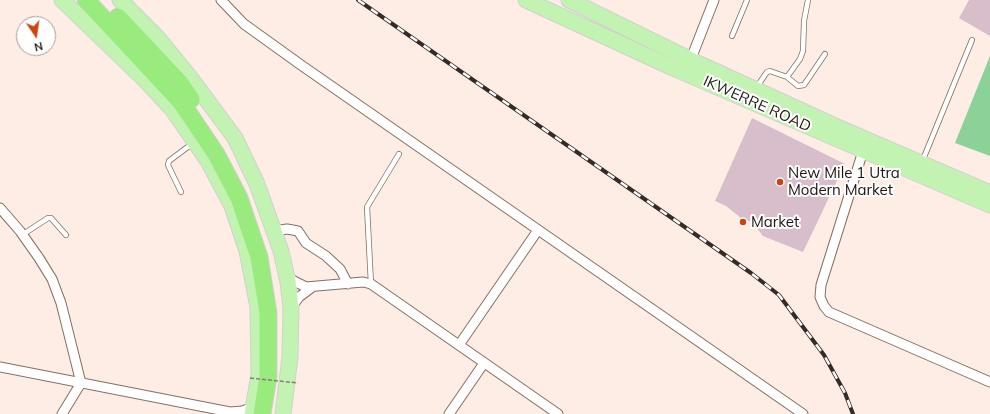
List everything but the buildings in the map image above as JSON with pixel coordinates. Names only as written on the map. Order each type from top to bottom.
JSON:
[{"type":"highway","points":[[86,0],[131,38],[179,82],[213,129],[247,191],[259,223],[273,270],[277,295],[279,358],[273,414]]},
{"type":"highway","points":[[102,0],[185,108],[216,154],[239,198],[259,257],[268,313],[268,376],[256,412]]},
{"type":"main road","points":[[62,0],[151,86],[172,109],[196,141],[232,206],[240,225],[252,272],[258,307],[260,340],[256,412]]},
{"type":"main road","points":[[120,0],[158,38],[189,76],[235,138],[254,177],[275,231],[286,272],[291,308],[290,357],[283,414]]},
{"type":"main road","name":"IKWERRE ROAD","points":[[526,0],[688,66],[755,89],[990,193]]},
{"type":"main road","name":"IKWERRE ROAD","points":[[569,0],[688,66],[863,151],[990,205]]},
{"type":"street","points":[[221,0],[244,24],[803,414]]},
{"type":"street","points":[[688,66],[714,0]]},
{"type":"street","points":[[863,151],[821,285],[820,297],[824,306],[829,312],[990,382]]},
{"type":"street","points":[[0,208],[22,235],[52,279],[62,303],[80,383],[62,414]]},
{"type":"street","points":[[275,231],[287,229],[298,231],[306,243],[326,256],[340,269],[348,284]]},
{"type":"street","points":[[460,345],[538,230]]},
{"type":"street","points":[[286,272],[299,285],[312,288],[362,282],[371,284],[558,414]]},
{"type":"street","points":[[291,308],[299,297],[312,288]]},
{"type":"street","points":[[449,414],[484,363]]},
{"type":"street","points":[[0,367],[232,413],[242,411],[256,412]]},
{"type":"lane","points":[[732,36],[747,0]]},
{"type":"lane","points":[[787,77],[803,51],[804,21],[808,0]]},
{"type":"lane","points":[[921,163],[972,40]]},
{"type":"lane","points":[[755,89],[770,70],[787,77],[798,86],[804,85],[825,54]]},
{"type":"lane","points":[[180,192],[168,165],[169,161],[196,141]]},
{"type":"lane","points":[[371,284],[367,207],[399,154]]},
{"type":"lane","points":[[22,235],[48,218],[51,218],[66,235]]},
{"type":"path","points":[[250,378],[298,383]]},
{"type":"green space","points":[[990,56],[990,156],[955,143]]},
{"type":"railway","points":[[358,0],[751,273],[779,295],[824,355],[845,393],[853,414]]},
{"type":"place","name":"New Mile 1 Utra Modern Market","points":[[780,182]]},
{"type":"place","name":"Market","points":[[743,222]]}]
